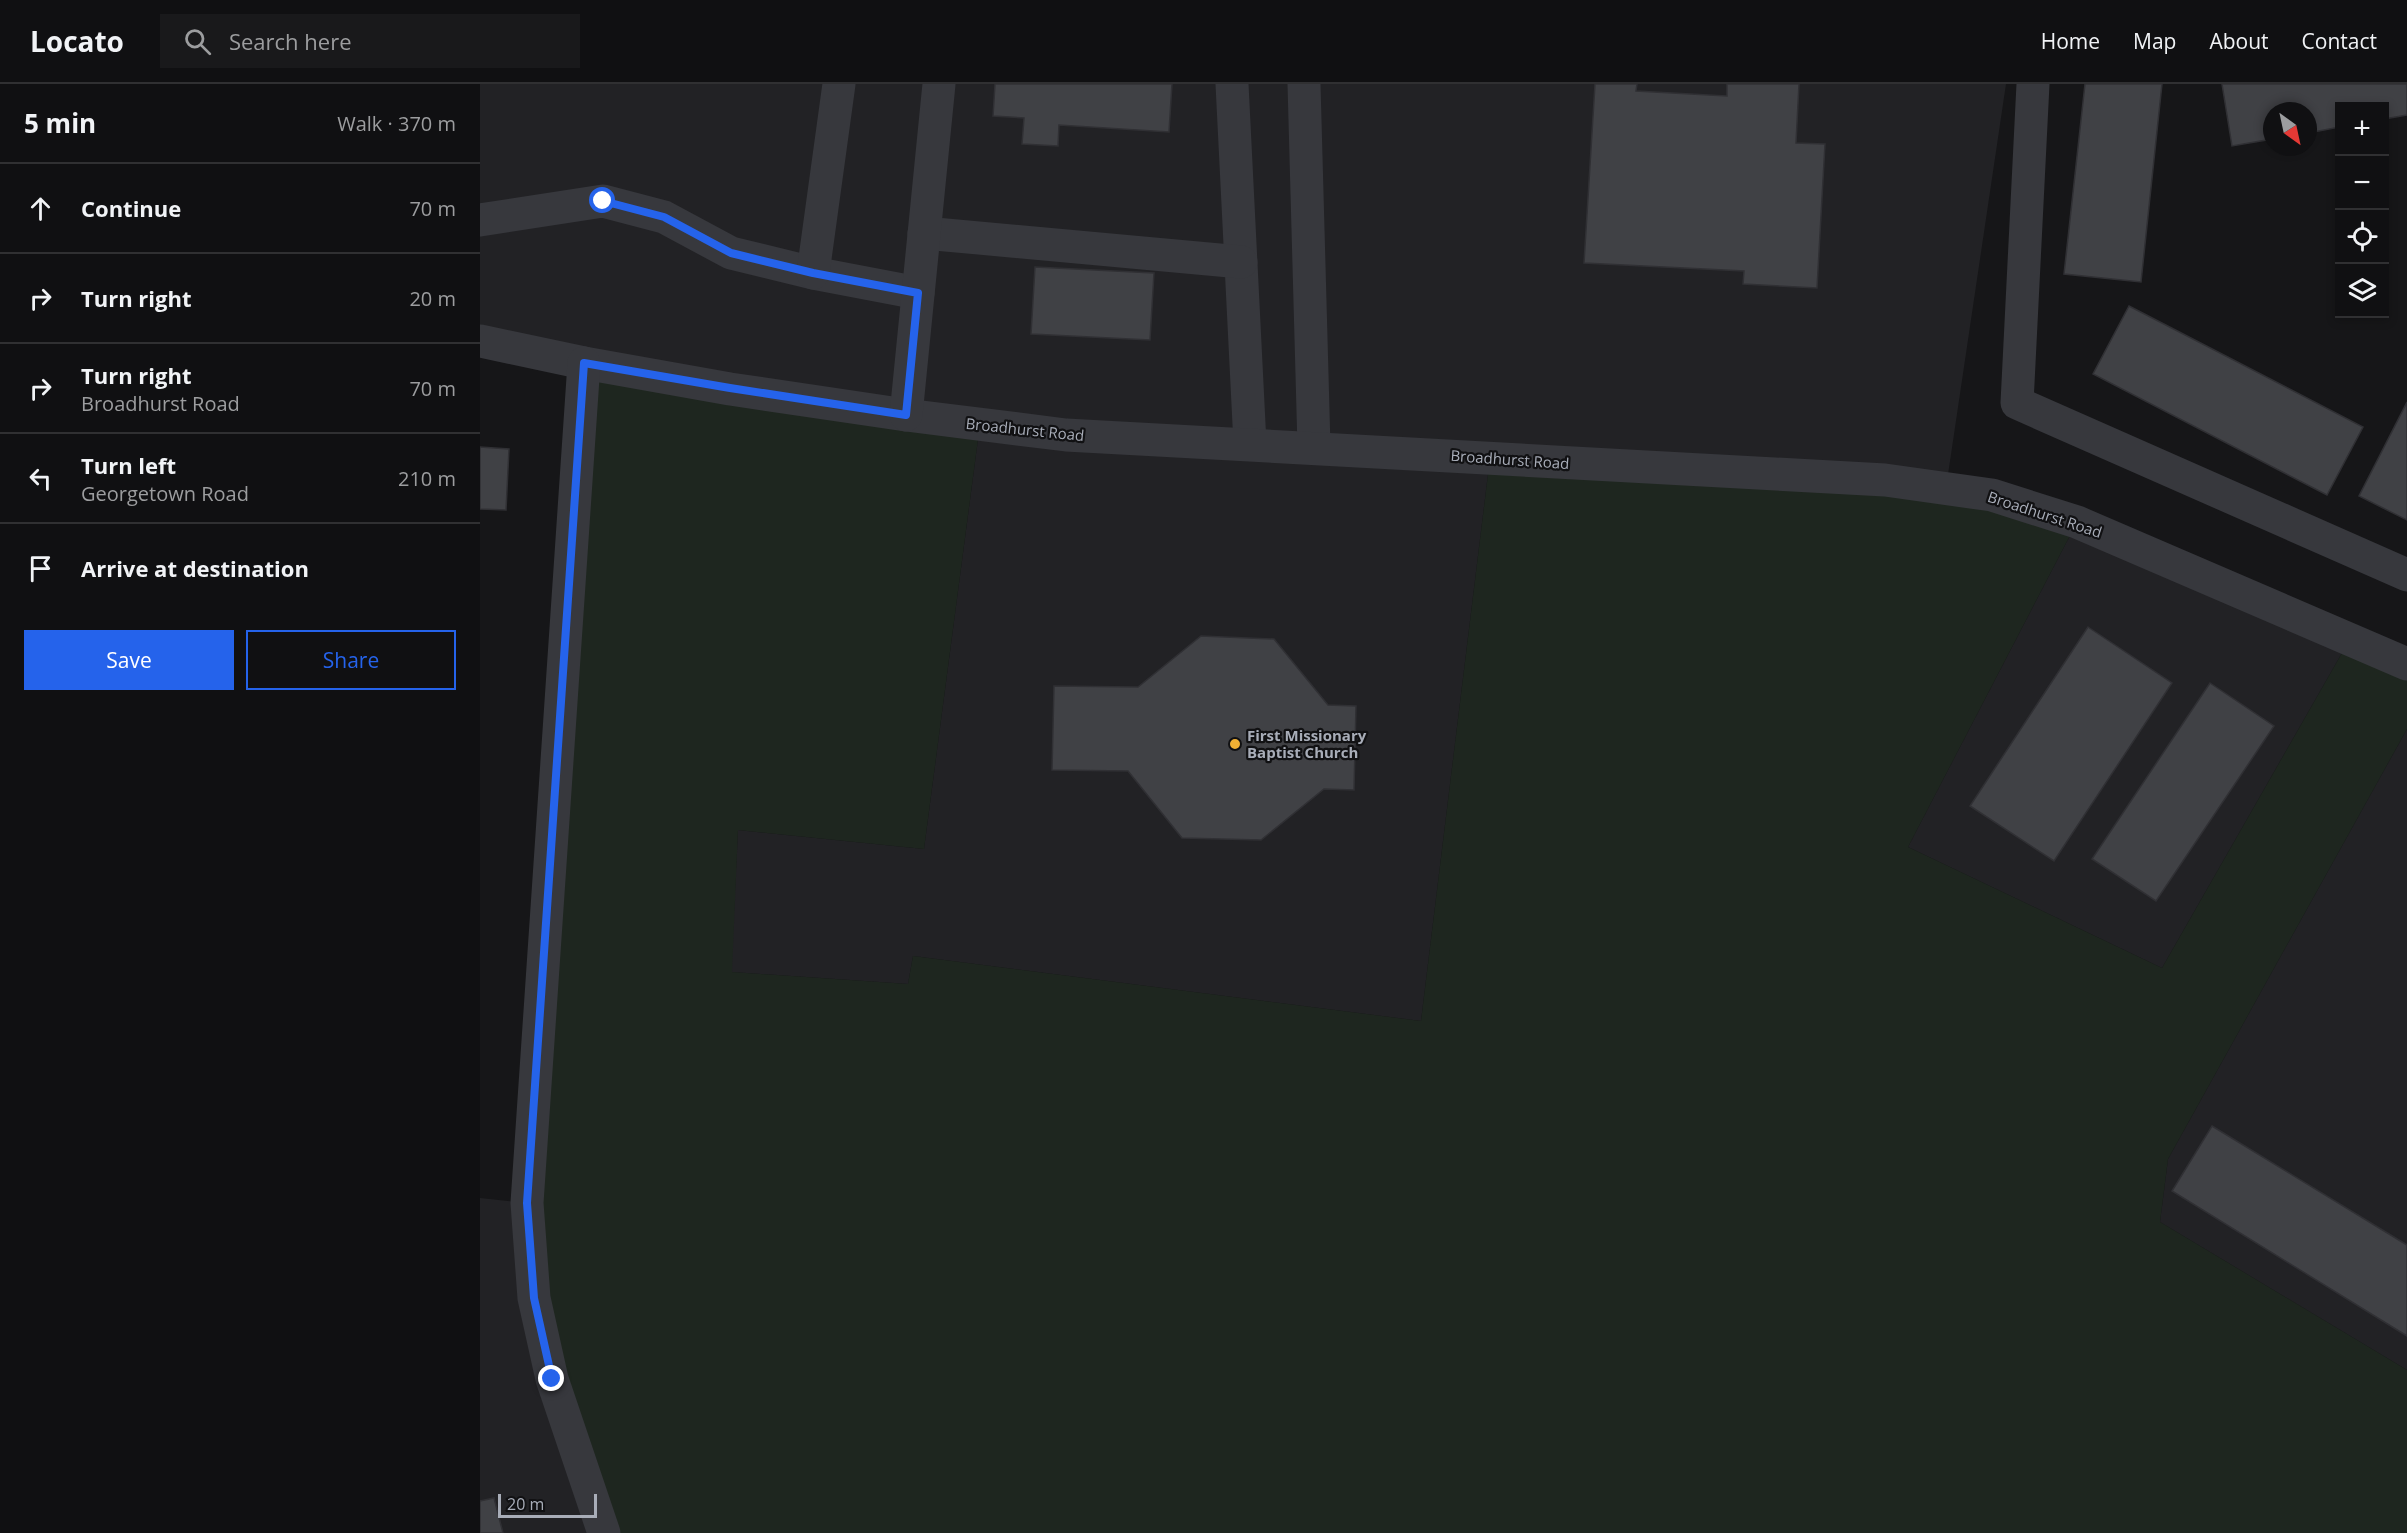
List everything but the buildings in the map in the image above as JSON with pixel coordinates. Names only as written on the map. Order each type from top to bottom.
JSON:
[{"type":"street","points":[[813,273],[839,84]]},
{"type":"street","points":[[906,415],[939,84]]},
{"type":"street","points":[[1232,84],[1250,444]]},
{"type":"street","points":[[1304,84],[1314,447]]},
{"type":"street","points":[[2033,84],[2017,403],[2407,575]]},
{"type":"street","points":[[480,220],[603,201],[664,217],[731,253],[813,273],[918,293]]},
{"type":"street","points":[[924,233],[1241,262]]},
{"type":"street","name":"Broadhurst Road","points":[[480,341],[584,363],[730,388],[906,415],[1066,435],[1885,480],[1992,495],[2077,522],[2407,664]]},
{"type":"street","points":[[584,363],[527,1203],[534,1298],[552,1379],[604,1533]]},
{"type":"shaded area","points":[[480,84],[2006,84],[1946,488],[1490,458],[1421,1021],[913,956],[908,984],[731,972],[738,830],[924,849],[980,424],[480,341]]},
{"type":"shaded area","points":[[584,363],[980,424],[924,849],[738,830],[732,972],[908,984],[913,956],[1421,1021],[1490,458],[1893,481],[2077,522],[1908,847],[2162,968],[2350,639],[2407,664],[2407,729],[2168,1159],[2160,1222],[2407,1370],[2407,1533],[604,1533],[534,1298]]},
{"type":"shaded area","points":[[2077,522],[2350,639],[2162,968],[1908,847]]},
{"type":"shaded area","points":[[2407,729],[2407,1370],[2160,1222],[2168,1159]]},
{"type":"shaded area","points":[[480,1198],[527,1203],[604,1533],[480,1533]]},
{"type":"place","name":"First Missionary Baptist Church","points":[[1235,744]]},
{"type":"route","points":[[552,1379],[534,1298],[527,1203],[584,363],[906,415],[918,293],[813,273],[731,253],[664,217],[603,201]]}]
